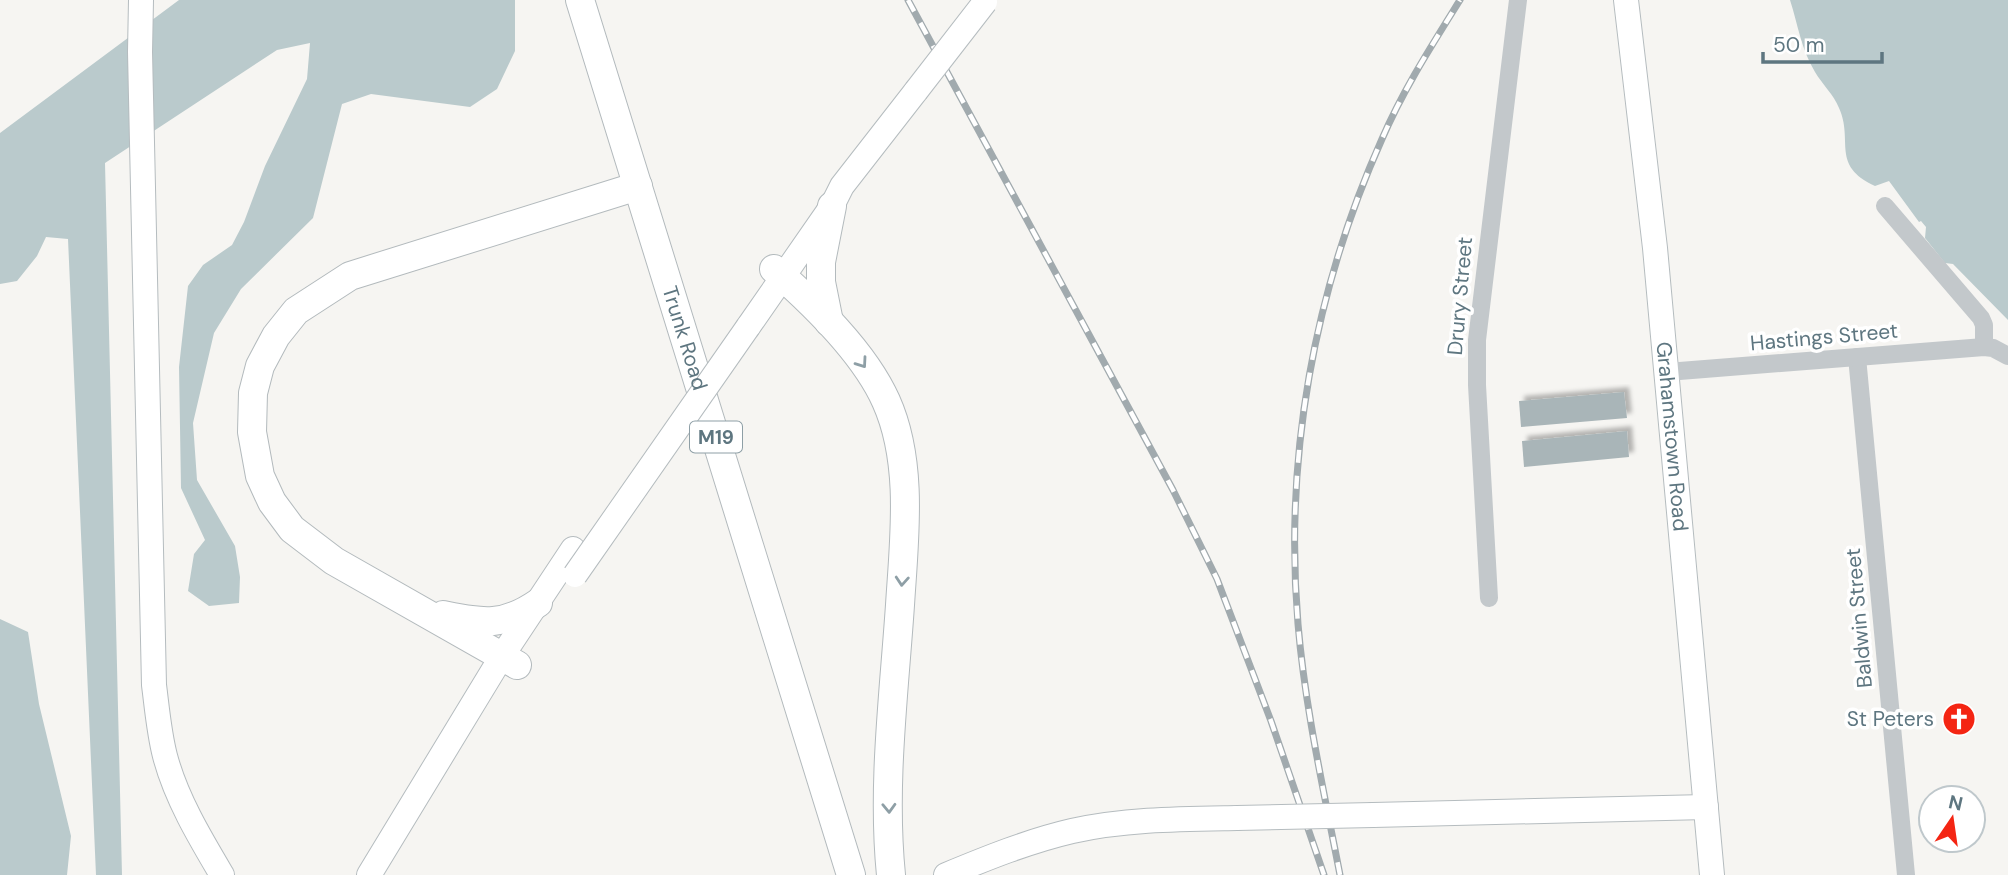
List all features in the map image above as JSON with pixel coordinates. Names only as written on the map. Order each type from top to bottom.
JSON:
[{"type":"main road","points":[[141,0],[154,685],[165,756],[177,789],[222,875]]},
{"type":"main road","name":"Trunk Road","points":[[580,0],[851,875]]},
{"type":"main road","name":"Grahamstown Road","points":[[1626,0],[1667,372],[1712,875]]},
{"type":"main road","points":[[383,875],[509,660],[538,603],[573,549],[779,272],[986,1]]},
{"type":"main road","points":[[509,660],[334,561],[292,529],[272,502],[260,476],[252,432],[253,393],[260,366],[276,336],[296,311],[350,276],[638,186]]},
{"type":"main road","points":[[829,322],[821,282],[821,262],[837,196]]},
{"type":"main road","points":[[779,272],[829,322],[864,364],[886,400],[901,453],[903,557],[888,787],[891,875]]},
{"type":"main road","points":[[369,875],[509,660],[575,575],[742,322]]},
{"type":"main road","points":[[420,610],[465,619],[498,621],[512,619],[538,603]]},
{"type":"main road","points":[[953,872],[1036,841],[1072,831],[1132,822],[1706,807]]},
{"type":"street","name":"Drury Street","points":[[1489,598],[1477,340],[1518,0]]},
{"type":"street","points":[[1885,206],[1981,318],[1984,325],[1983,347],[1993,348],[2008,356]]},
{"type":"street","name":"Hastings Street","points":[[1667,372],[1983,347]]},
{"type":"street","name":"Baldwin Street","points":[[1857,357],[1906,875]]},
{"type":"shaded area","points":[[179,0],[515,0],[515,51],[497,89],[470,107],[371,94],[342,104],[313,218],[241,289],[214,333],[193,423],[197,480],[235,546],[240,577],[239,603],[209,606],[188,591],[194,554],[205,540],[181,488],[179,367],[188,286],[203,265],[232,245],[244,222],[265,166],[307,79],[310,43],[277,50],[105,163],[122,875],[96,875],[68,239],[46,237],[37,256],[17,281],[0,284],[0,133]]},
{"type":"shaded area","points":[[1790,0],[2008,0],[2008,320],[1953,264],[1945,263],[1925,238],[1926,227],[1919,222],[1889,181],[1875,186],[1853,170],[1848,161],[1839,108],[1810,63]]},
{"type":"shaded area","points":[[0,619],[28,632],[39,704],[71,836],[67,875],[0,875]]},
{"type":"building","points":[[1624,392],[1627,418],[1521,427],[1519,401]]},
{"type":"building","points":[[1627,431],[1629,457],[1524,467],[1522,441]]},
{"type":"railway","points":[[908,0],[1173,490],[1217,579],[1271,721],[1324,875]]},
{"type":"railway","points":[[1340,875],[1310,718],[1298,624],[1295,561],[1300,437],[1322,315],[1338,255],[1358,197],[1399,103],[1460,0]]},
{"type":"place","name":"St Peters","points":[[1959,719]]}]
